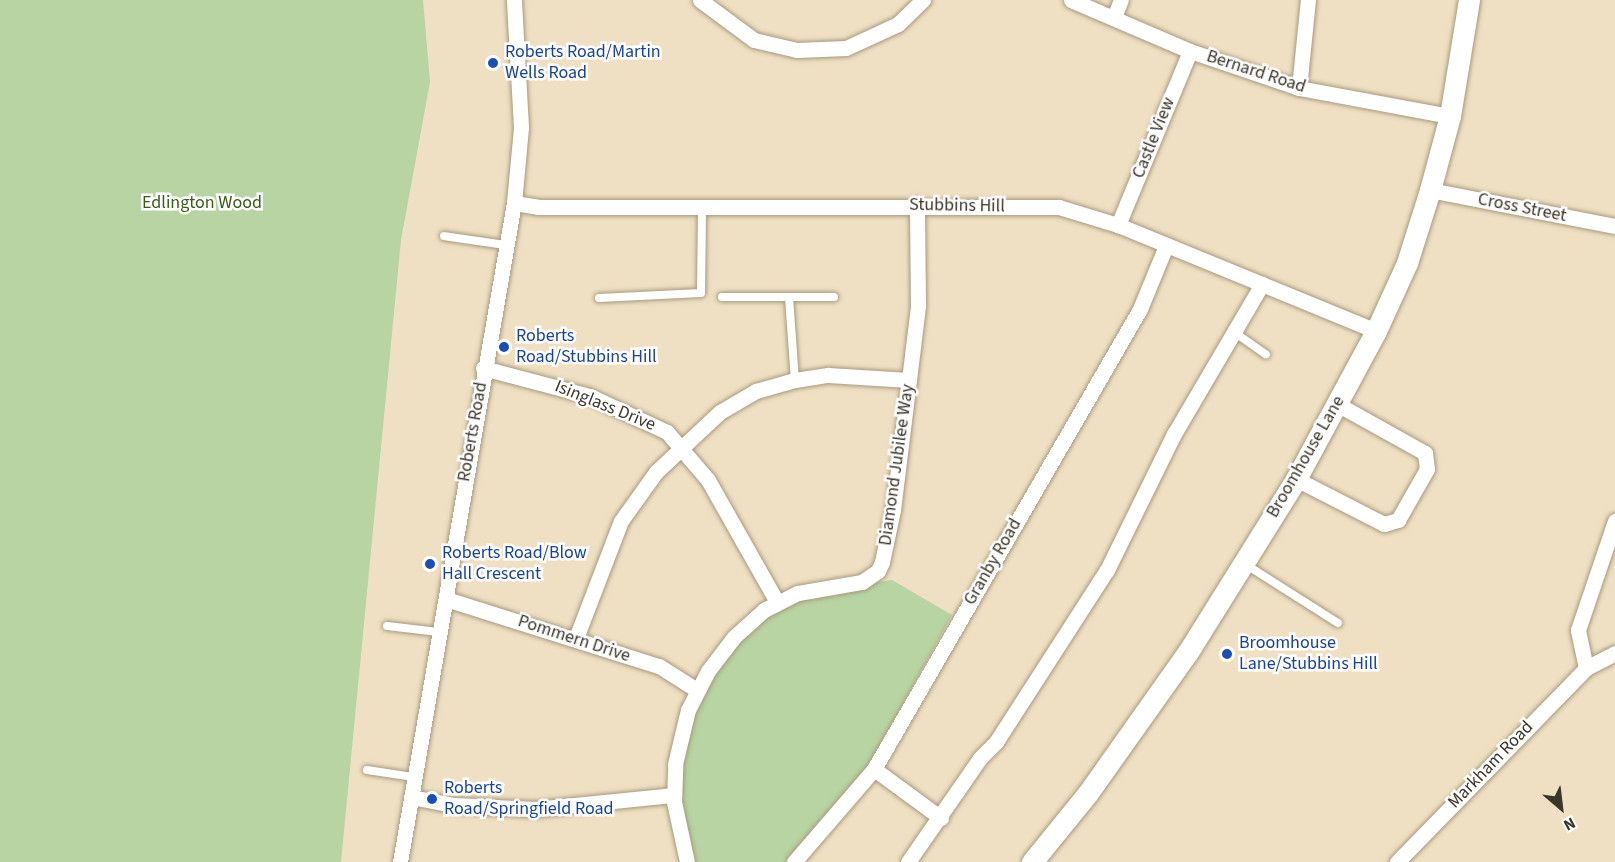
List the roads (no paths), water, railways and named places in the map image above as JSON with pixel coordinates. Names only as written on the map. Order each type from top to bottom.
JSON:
[{"type":"street","name":"Roberts Road","points":[[400,862],[483,368],[514,203],[521,127],[514,0]]},
{"type":"street","points":[[700,0],[754,40],[797,50],[846,48],[898,24],[922,0]]},
{"type":"street","name":"Bernard Road","points":[[1071,0],[1190,51],[1299,88],[1450,116]]},
{"type":"street","points":[[1114,17],[1121,0]]},
{"type":"street","points":[[1299,88],[1308,0]]},
{"type":"street","name":"Broomhouse Lane","points":[[1032,862],[1140,723],[1296,479],[1376,331],[1407,263],[1430,190],[1450,116],[1469,0]]},
{"type":"street","name":"Castle View","points":[[1118,225],[1190,51]]},
{"type":"street","name":"Cross Street","points":[[1430,190],[1615,226]]},
{"type":"street","name":"Stubbins Hill","points":[[514,203],[538,207],[1059,207],[1118,225],[1376,331]]},
{"type":"street","name":"Diamond Jubilee Way","points":[[687,862],[674,795],[678,746],[697,690],[734,637],[777,602],[810,590],[862,582],[878,571],[893,510],[918,305],[917,206]]},
{"type":"street","name":"Granby Road","points":[[794,862],[873,769],[1140,309],[1166,246]]},
{"type":"street","points":[[908,862],[941,818],[980,758],[996,742],[1107,570],[1174,434],[1262,284]]},
{"type":"street","name":"Isinglass Drive","points":[[483,368],[590,396],[667,432],[681,446],[714,490],[777,602]]},
{"type":"street","points":[[576,638],[621,521],[681,446],[720,412],[747,397],[795,380],[828,375],[909,380]]},
{"type":"street","points":[[1296,479],[1384,524],[1398,520],[1426,469],[1425,453],[1337,404]]},
{"type":"street","points":[[1586,668],[1578,630],[1615,521]]},
{"type":"street","name":"Pommern Drive","points":[[446,599],[576,638],[659,666],[697,690]]},
{"type":"street","name":"Markham Road","points":[[1397,862],[1586,668],[1615,653]]},
{"type":"street","points":[[873,769],[941,818]]},
{"type":"street","points":[[411,797],[454,806],[535,809],[674,795]]},
{"type":"lane","points":[[599,298],[701,293],[702,206]]},
{"type":"lane","points":[[444,236],[506,245]]},
{"type":"lane","points":[[722,297],[834,297]]},
{"type":"lane","points":[[789,297],[795,380]]},
{"type":"lane","points":[[1234,332],[1266,354]]},
{"type":"lane","points":[[1243,563],[1338,623]]},
{"type":"lane","points":[[387,626],[439,632]]},
{"type":"lane","points":[[368,770],[414,777]]},
{"type":"place","name":"Roberts Road/Martin Wells Road","points":[[493,63]]},
{"type":"place","name":"Roberts Road/Stubbins Hill","points":[[504,347]]},
{"type":"place","name":"Roberts Road/Blow Hall Crescent","points":[[430,564]]},
{"type":"place","name":"Broomhouse Lane/Stubbins Hill","points":[[1227,654]]},
{"type":"place","name":"Roberts Road/Springfield Road","points":[[432,799]]},
{"type":"park label","name":"Edlington Wood","points":[[202,203]]}]
